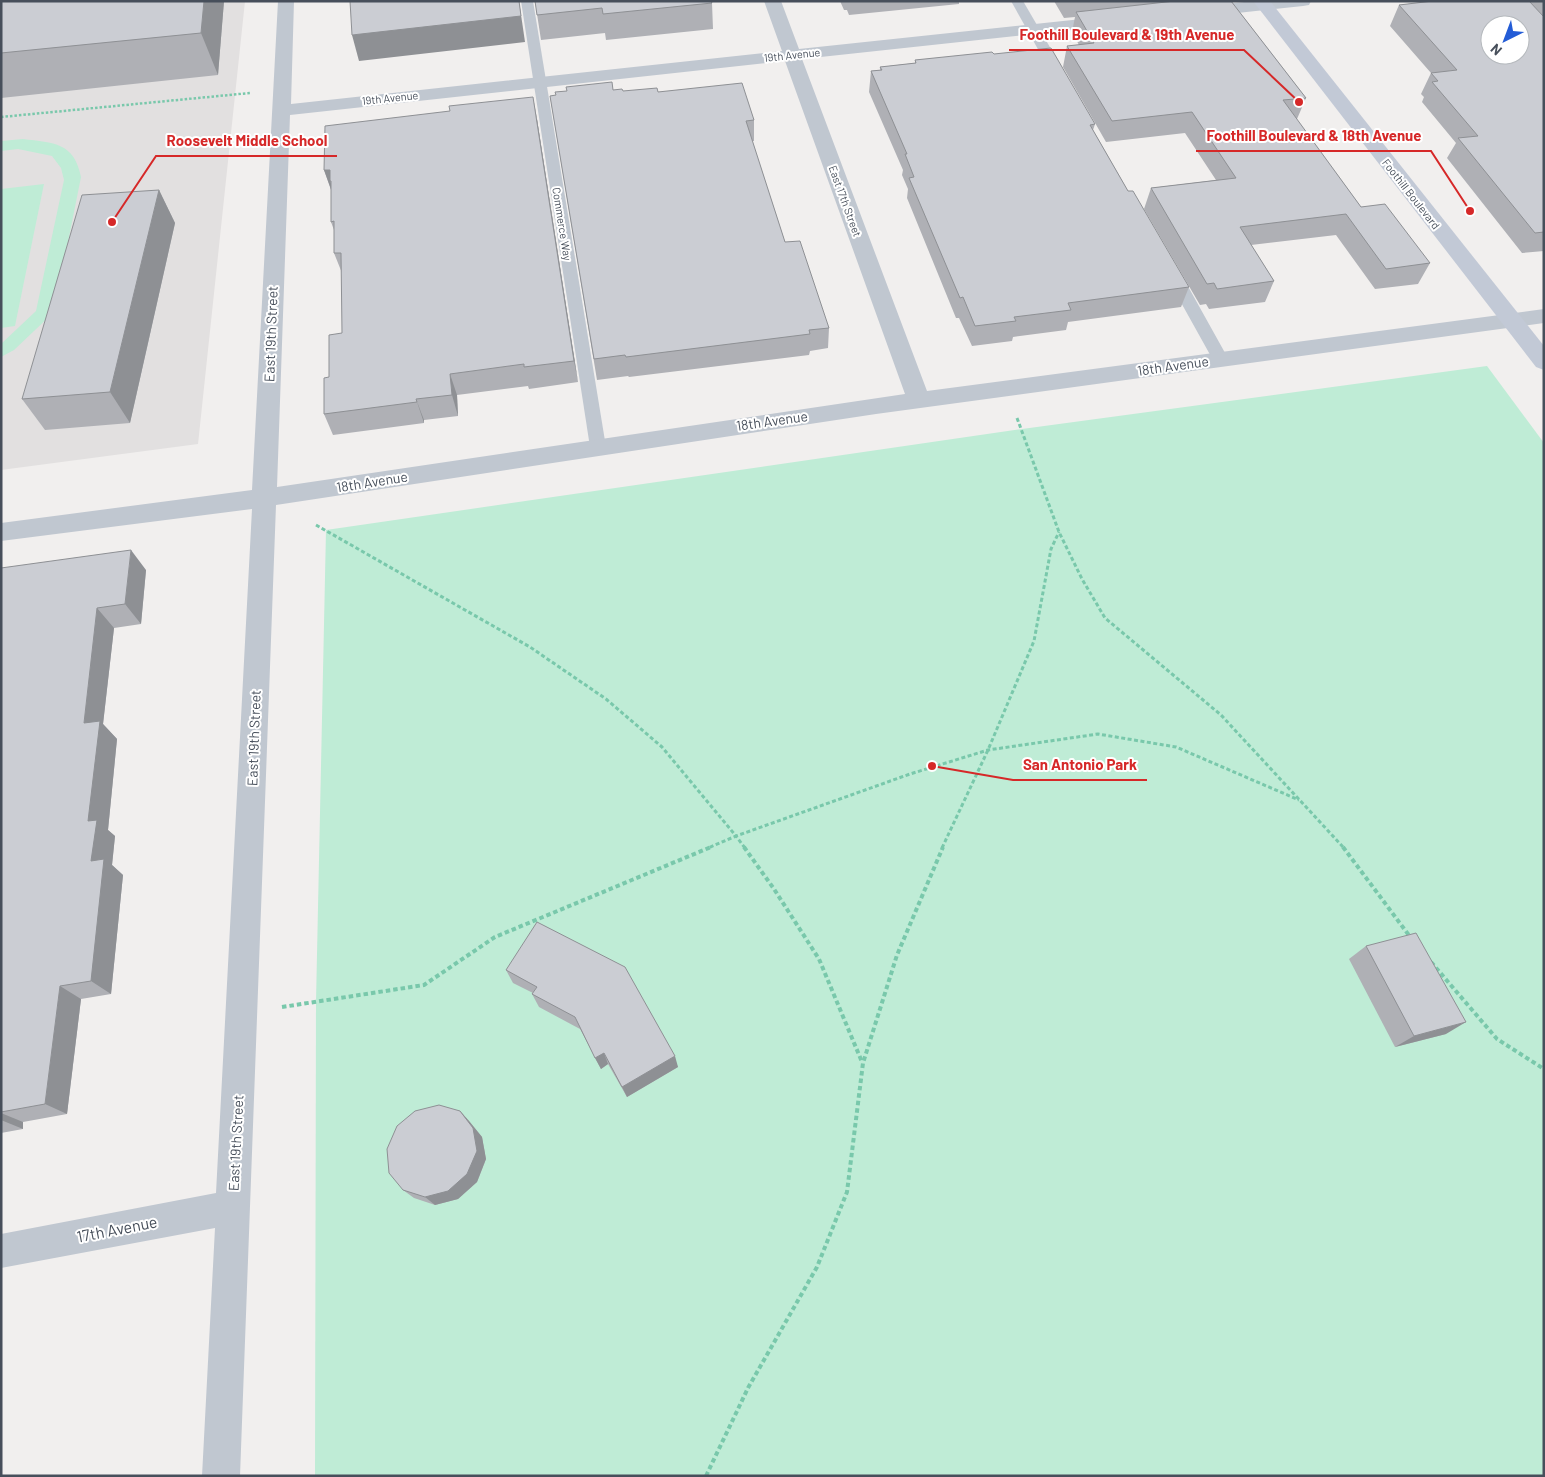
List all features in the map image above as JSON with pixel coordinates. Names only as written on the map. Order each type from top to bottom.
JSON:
[{"type":"main road","name":"Foothill Boulevard","points":[[1263,3],[1544,362]]},
{"type":"street","name":"East 19th Street","points":[[221,1476],[286,1]]},
{"type":"street","name":"East 17th Street","points":[[772,1],[790,55],[919,401]]},
{"type":"street","points":[[1182,14],[1263,3],[1303,1]]},
{"type":"street","name":"19th Avenue","points":[[282,100],[540,82],[1122,20]]},
{"type":"street","name":"18th Avenue","points":[[1,532],[264,498],[598,447],[919,401],[1544,316]]},
{"type":"street","name":"17th Avenue","points":[[1,1251],[233,1207]]},
{"type":"lane","name":"Commerce Way","points":[[528,1],[598,447]]},
{"type":"lane","points":[[1017,1],[1064,83]]},
{"type":"lane","points":[[1166,262],[1221,360]]},
{"type":"path","points":[[1,117],[282,100]]},
{"type":"path","points":[[1005,389],[1022,429],[1059,532],[1082,579],[1105,618],[1221,715],[1352,856],[1416,943]]},
{"type":"path","points":[[264,498],[326,530],[530,647],[606,699],[662,747],[736,836],[774,889],[819,959],[862,1063]]},
{"type":"path","points":[[706,1476],[748,1388],[817,1267],[847,1192],[862,1082],[862,1063],[897,955],[930,874],[988,750],[1034,642],[1051,549],[1059,532]]},
{"type":"path","points":[[242,1014],[424,985],[495,937],[736,836],[910,774],[988,750],[1098,734],[1129,738],[1176,747],[1299,800]]},
{"type":"path","points":[[1428,958],[1497,1039],[1544,1069]]},
{"type":"shaded area","points":[[1,1],[245,1],[198,444],[1,470]]},
{"type":"green space","points":[[23,139],[61,146],[73,157],[78,165],[81,177],[54,312],[14,350],[1,357],[1,344],[36,311],[64,180],[61,168],[52,156],[18,149],[1,151],[1,141]]},
{"type":"green space","points":[[44,184],[15,326],[1,328],[1,189]]},
{"type":"green space","points":[[1487,366],[1544,443],[1544,1476],[315,1476],[316,1002],[326,530],[1022,429]]},
{"type":"building","points":[[1,1],[204,1],[201,33],[1,53]]},
{"type":"building","points":[[350,1],[519,1],[521,16],[352,35]]},
{"type":"building","points":[[535,1],[711,1],[712,3],[603,14],[602,8],[537,15]]},
{"type":"building","points":[[1175,1],[1231,1],[1306,98],[1283,100],[1361,207],[1385,204],[1430,263],[1386,269],[1346,214],[1240,227],[1274,281],[1217,289],[1214,283],[1207,284],[1151,188],[1236,178],[1192,112],[1112,121],[1067,46],[1094,43],[1076,12]]},
{"type":"building","points":[[1433,1],[1529,1],[1544,17],[1544,232],[1535,233],[1458,138],[1478,136],[1432,82],[1438,81],[1431,73],[1457,70],[1399,5]]},
{"type":"building","points":[[1051,48],[1095,124],[1090,125],[1128,191],[1133,191],[1189,287],[1068,303],[1071,310],[1014,317],[1016,321],[975,326],[963,297],[960,298],[909,178],[914,177],[905,154],[907,154],[871,71],[882,70],[880,67],[916,63],[915,60]]},
{"type":"building","points":[[612,82],[613,90],[657,88],[658,92],[742,83],[754,120],[746,121],[785,242],[800,241],[829,328],[809,330],[810,334],[626,357],[625,355],[594,359],[550,96],[556,95],[555,92],[567,91],[566,87]]},
{"type":"building","points":[[533,97],[574,361],[524,367],[524,364],[450,374],[452,395],[416,399],[417,402],[324,414],[324,378],[329,377],[329,335],[342,333],[341,253],[334,253],[334,221],[331,222],[330,170],[324,170],[325,126],[450,111],[449,106]]},
{"type":"building","points":[[159,190],[110,392],[22,399],[82,195]]},
{"type":"building","points":[[131,550],[125,604],[97,608],[84,723],[100,721],[88,821],[97,820],[91,861],[104,859],[91,981],[60,986],[45,1104],[1,1112],[1,568]]},
{"type":"building","points":[[537,922],[625,967],[675,1056],[622,1087],[604,1053],[595,1058],[575,1017],[532,994],[537,987],[506,970]]},
{"type":"building","points":[[1416,933],[1466,1022],[1414,1036],[1366,946]]},
{"type":"building","points":[[439,1105],[460,1111],[473,1128],[477,1151],[467,1174],[448,1191],[425,1197],[403,1190],[389,1173],[387,1149],[397,1126],[415,1111]]},
{"type":"place","name":"Foothill Boulevard & 19th Avenue","points":[[1299,102]]},
{"type":"place","name":"Foothill Boulevard & 18th Avenue","points":[[1470,211]]},
{"type":"place","name":"Roosevelt Middle School","points":[[112,222]]},
{"type":"place","name":"San Antonio Park","points":[[932,766]]}]
